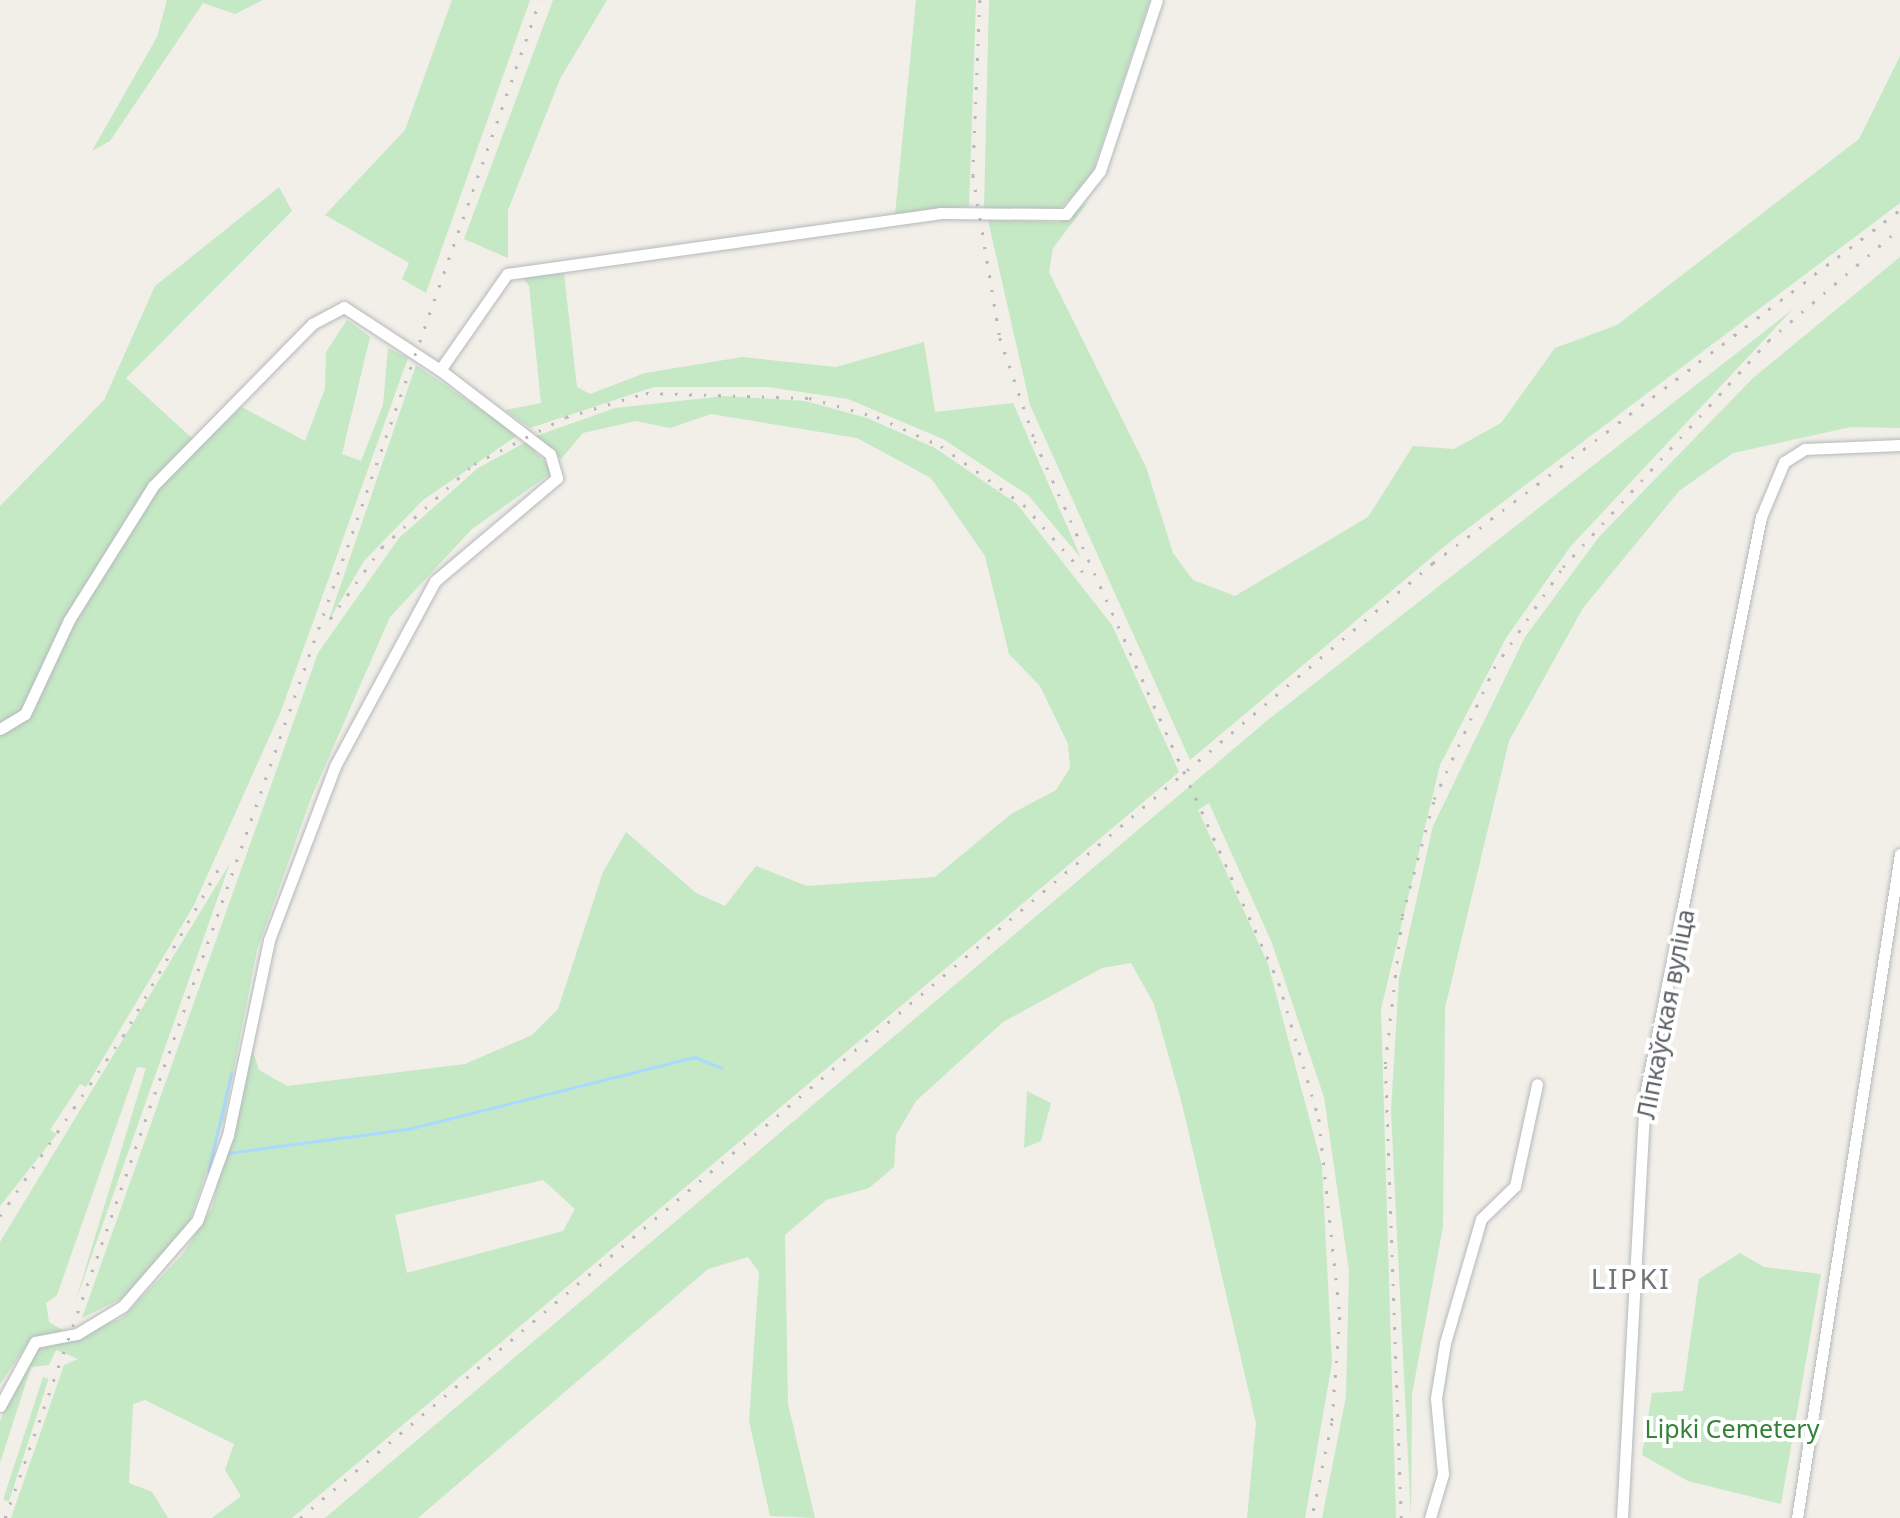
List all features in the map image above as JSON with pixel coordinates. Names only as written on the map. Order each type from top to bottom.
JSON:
[{"type":"street","points":[[440,370],[521,265],[597,268],[940,213],[1066,214],[1100,172],[1157,0]]},
{"type":"street","points":[[0,729],[25,714],[68,620],[153,486],[280,353],[335,306],[440,370],[550,454],[558,478],[435,580],[335,766],[269,940],[228,1135],[197,1222],[123,1306],[77,1334],[34,1342],[0,1406]]},
{"type":"street","name":"Ліпкаўская вуліца","points":[[1622,1518],[1645,1095],[1761,517],[1784,462],[1805,449],[1900,445]]},
{"type":"street","points":[[1797,1518],[1900,854]]},
{"type":"street","points":[[1430,1518],[1443,1474],[1436,1398],[1445,1343],[1481,1220],[1514,1186],[1536,1084]]},
{"type":"green space","points":[[167,0],[263,0],[235,14],[203,3],[110,141],[92,151],[157,37]]},
{"type":"green space","points":[[452,0],[530,0],[426,293],[402,279],[409,263],[325,215],[405,130]]},
{"type":"green space","points":[[553,0],[607,0],[560,79],[508,210],[508,258],[464,239]]},
{"type":"green space","points":[[916,0],[976,0],[969,206],[895,215]]},
{"type":"green space","points":[[989,0],[1150,0],[1090,180],[1055,213],[984,209]]},
{"type":"green space","points":[[1900,56],[1900,203],[1451,541],[1190,760],[1030,405],[988,220],[1060,222],[1088,202],[1053,248],[1049,272],[1146,467],[1173,553],[1193,580],[1235,596],[1368,517],[1413,446],[1454,449],[1501,423],[1555,348],[1617,325],[1859,139]]},
{"type":"green space","points":[[279,187],[292,211],[126,378],[193,439],[186,460],[242,407],[305,441],[325,389],[326,352],[347,320],[370,337],[342,454],[361,461],[383,405],[388,348],[408,358],[281,711],[194,905],[86,1087],[80,1084],[50,1130],[57,1134],[0,1206],[0,506],[104,400],[155,286]]},
{"type":"green space","points":[[1900,257],[1900,428],[1851,427],[1733,453],[1679,491],[1583,608],[1509,741],[1445,1008],[1443,1227],[1412,1394],[1411,1518],[1391,1111],[1399,978],[1433,826],[1525,637],[1599,537],[1753,378]]},
{"type":"green space","points":[[539,268],[564,274],[577,387],[590,394],[645,373],[742,357],[836,367],[924,342],[935,412],[1013,403],[1081,558],[1028,495],[943,439],[848,399],[768,387],[654,387],[530,428],[505,410],[541,403],[529,286],[519,272]]},
{"type":"green space","points":[[1793,309],[1570,547],[1506,638],[1440,765],[1381,1009],[1396,1518],[1322,1518],[1346,1397],[1349,1271],[1324,1097],[1272,943],[1209,803],[1198,810],[1268,964],[1322,1166],[1332,1363],[1305,1518],[1247,1518],[1256,1423],[1182,1104],[1154,1004],[1131,963],[1102,968],[1003,1022],[916,1101],[896,1135],[894,1167],[869,1188],[826,1200],[785,1235],[788,1404],[815,1518],[770,1516],[749,1421],[759,1272],[748,1257],[708,1269],[418,1518],[325,1518],[1269,719]]},
{"type":"green space","points":[[416,365],[518,435],[423,500],[364,561],[328,622]]},
{"type":"green space","points":[[725,396],[805,401],[867,418],[935,448],[1017,504],[1112,625],[1179,772],[292,1518],[212,1518],[241,1496],[225,1470],[234,1444],[145,1400],[133,1404],[129,1483],[152,1492],[168,1518],[11,1518],[64,1365],[78,1359],[56,1350],[49,1365],[31,1367],[0,1463],[0,1421],[17,1377],[38,1349],[122,1318],[182,1255],[212,1208],[250,1043],[259,1070],[287,1086],[465,1064],[532,1035],[558,1009],[603,872],[626,832],[696,893],[725,906],[756,866],[807,886],[935,877],[1011,814],[1056,790],[1070,768],[1068,744],[1040,686],[1009,654],[985,556],[931,478],[857,438],[711,414],[670,428],[636,421],[583,433],[561,459],[536,436],[615,408]],"holes":[[[543,1180],[575,1209],[563,1231],[407,1273],[395,1215]]]},
{"type":"green space","points":[[526,442],[554,471],[472,529],[390,617],[311,798],[257,950],[224,1119],[190,1221],[126,1296],[82,1318],[318,653],[399,538],[478,468]]},
{"type":"green space","points":[[230,863],[75,1303],[146,1068],[137,1067],[57,1295],[46,1303],[49,1322],[64,1331],[31,1339],[0,1384],[0,1242]]},
{"type":"green space","points":[[1027,1091],[1051,1103],[1041,1141],[1024,1148]]},
{"type":"green space","name":"Lipki Cemetery","points":[[1740,1253],[1764,1267],[1821,1274],[1781,1504],[1688,1481],[1642,1455],[1652,1393],[1683,1391],[1699,1279]]},
{"type":"green space","points":[[43,1377],[49,1379],[9,1502],[3,1500]]},
{"type":"waterway","points":[[228,1153],[408,1129],[695,1057],[722,1068]]},
{"type":"waterway","points":[[208,1172],[231,1074]]},
{"type":"railway","points":[[5,1518],[540,0]]},
{"type":"railway","points":[[980,0],[973,175],[1000,338],[1035,441],[1279,983],[1319,1119],[1340,1317],[1332,1423],[1312,1518]]},
{"type":"railway","points":[[300,1518],[1433,563],[1900,210]]},
{"type":"railway","points":[[1401,1518],[1385,1064],[1402,916],[1434,799],[1494,668],[1563,567],[1768,341],[1899,229]]},
{"type":"railway","points":[[330,619],[382,547],[474,464],[566,417],[646,393],[809,398],[877,417],[941,446],[1024,505],[1083,572]]},
{"type":"railway","points":[[0,1216],[123,1036],[223,861]]},
{"type":"district","name":"LIPKI","points":[[1631,1278]]}]
